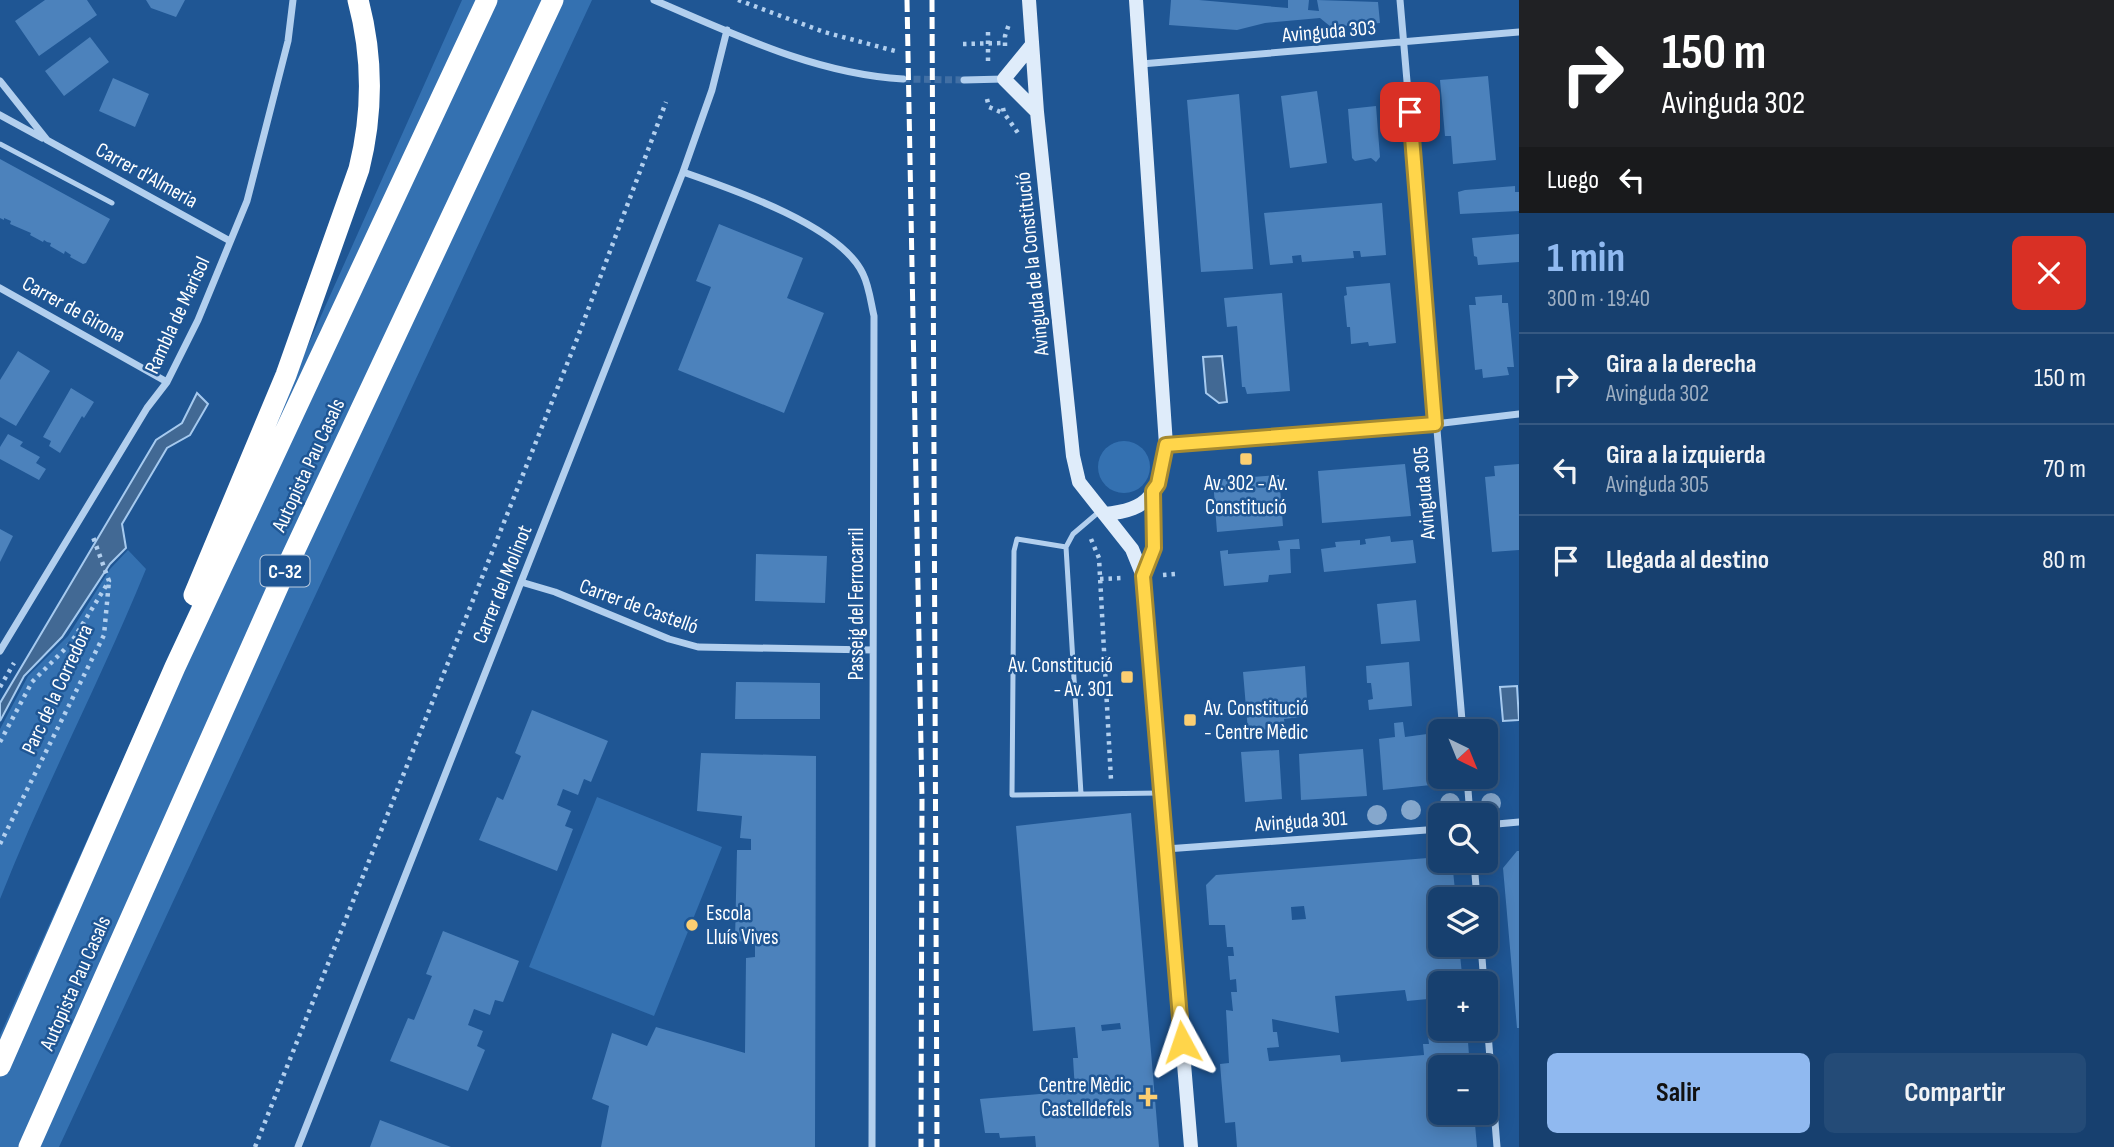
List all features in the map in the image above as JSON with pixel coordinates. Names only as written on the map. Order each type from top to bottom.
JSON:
[{"type":"highway","points":[[107,821],[156,686],[286,375],[359,169],[367,138],[370,97],[369,59],[358,0]]},
{"type":"highway","name":"Autopista Pau Casals","points":[[0,1066],[175,667],[487,0]]},
{"type":"highway","name":"Autopista Pau Casals","points":[[29,1147],[285,571],[554,0]]},
{"type":"street","name":"Rambla de Marisol","points":[[0,651],[147,408],[167,382],[198,320],[247,201],[288,41],[293,0]]},
{"type":"street","points":[[654,0],[815,65],[868,77],[903,79]]},
{"type":"street","name":"Avinguda de la Constitució","points":[[1029,0],[1037,111],[1073,456],[1079,482],[1132,549],[1143,576],[1191,1147]]},
{"type":"street","name":"Avinguda de la Constitució","points":[[1136,0],[1166,445],[1158,484],[1153,491],[1154,548],[1143,576]]},
{"type":"street","name":"Avinguda 305","points":[[1400,0],[1462,719]]},
{"type":"street","name":"Carrer del Molinot","points":[[298,1147],[683,172],[712,90],[727,30]]},
{"type":"street","name":"Avinguda 303","points":[[1141,64],[1519,32]]},
{"type":"street","points":[[964,80],[1004,79],[1031,46]]},
{"type":"street","points":[[1004,79],[1037,111]]},
{"type":"street","name":"Carrer d'Almeria","points":[[0,80],[47,140]]},
{"type":"street","name":"Carrer d'Almeria","points":[[0,114],[230,241]]},
{"type":"street","name":"Passeig del Ferrocarril","points":[[683,172],[749,197],[820,231],[845,248],[863,274],[874,316],[872,1147]]},
{"type":"street","name":"Carrer de Girona","points":[[0,288],[167,382]]},
{"type":"street","points":[[1166,445],[1435,424],[1519,414]]},
{"type":"street","points":[[1102,512],[1129,512],[1153,491]]},
{"type":"street","name":"Carrer de Castelló","points":[[521,582],[555,592],[669,639],[698,647],[873,650]]},
{"type":"street","points":[[1498,824],[1519,822]]},
{"type":"street","name":"Avinguda 301","points":[[1165,849],[1428,830]]},
{"type":"street","points":[[1489,1041],[1497,1147]]},
{"type":"lane","points":[[0,144],[112,203]]},
{"type":"lane","points":[[1081,794],[1066,547],[1073,534],[1102,512]]},
{"type":"lane","points":[[1066,547],[1017,539],[1014,551],[1012,795],[1160,793]]},
{"type":"path","points":[[738,0],[824,32],[895,51]]},
{"type":"path","points":[[988,32],[988,63]]},
{"type":"path","points":[[963,44],[1004,43]]},
{"type":"path","points":[[987,99],[989,107],[1004,113]]},
{"type":"path","points":[[255,1147],[577,339],[667,102]]},
{"type":"path","name":"Parc de la Corredora","points":[[0,844],[104,635],[108,578],[94,539]]},
{"type":"path","name":"Parc de la Corredora","points":[[0,743],[32,682],[71,643],[108,578]]},
{"type":"path","points":[[1123,793],[1111,781],[1100,579],[1126,578]]},
{"type":"shaded area","points":[[462,0],[592,0],[59,1147],[0,1147],[0,1035]]},
{"type":"shaded area","points":[[1222,356],[1227,402],[1219,403],[1206,393],[1203,357]]},
{"type":"shaded area","points":[[197,393],[208,404],[190,435],[167,448],[122,524],[126,548],[110,564],[62,637],[24,676],[0,721],[0,703],[156,440],[182,423]]},
{"type":"shaded area","points":[[1124,441],[1143,448],[1150,467],[1143,486],[1124,493],[1105,486],[1098,467],[1105,448]]},
{"type":"shaded area","points":[[128,550],[146,569],[0,899],[0,729],[28,676],[68,636],[110,569]]},
{"type":"shaded area","points":[[1517,686],[1519,720],[1503,721],[1500,687]]},
{"type":"shaded area","points":[[597,797],[722,847],[654,1016],[529,967]]},
{"type":"building","points":[[45,0],[87,0],[97,15],[39,56],[15,21]]},
{"type":"building","points":[[146,0],[185,0],[176,17],[151,8]]},
{"type":"building","points":[[1171,0],[1288,8],[1288,0],[1309,0],[1308,10],[1319,11],[1317,0],[1378,2],[1380,23],[1331,27],[1320,18],[1265,23],[1237,30],[1169,25]]},
{"type":"building","points":[[90,37],[109,62],[64,96],[45,71]]},
{"type":"building","points":[[1488,76],[1496,160],[1453,164],[1451,136],[1445,136],[1440,80]]},
{"type":"building","points":[[113,78],[149,94],[135,127],[99,111]]},
{"type":"building","points":[[1317,91],[1327,163],[1290,168],[1281,96]]},
{"type":"building","points":[[1239,94],[1253,269],[1201,272],[1187,100]]},
{"type":"building","points":[[1376,106],[1380,157],[1376,162],[1371,158],[1355,161],[1352,158],[1348,109]]},
{"type":"building","points":[[0,159],[110,219],[86,263],[83,264],[65,251],[64,254],[50,246],[51,243],[44,240],[43,242],[30,235],[31,233],[10,224],[11,221],[0,218]]},
{"type":"building","points":[[1515,186],[1515,192],[1519,192],[1519,211],[1460,214],[1458,192]]},
{"type":"building","points":[[1382,203],[1386,255],[1361,257],[1360,251],[1353,251],[1354,258],[1302,262],[1301,255],[1292,256],[1293,263],[1270,265],[1264,213]]},
{"type":"building","points":[[719,224],[803,258],[787,298],[824,313],[784,413],[678,370],[711,287],[696,281]]},
{"type":"building","points":[[1519,234],[1519,262],[1478,265],[1472,238]]},
{"type":"building","points":[[1390,283],[1396,343],[1369,346],[1368,342],[1351,344],[1344,296],[1347,295],[1346,287]]},
{"type":"building","points":[[1282,293],[1290,391],[1247,394],[1245,387],[1242,387],[1237,326],[1227,327],[1224,298]]},
{"type":"building","points":[[1502,295],[1502,303],[1508,303],[1514,367],[1507,367],[1509,375],[1483,378],[1482,369],[1475,370],[1469,305],[1476,305],[1475,297]]},
{"type":"building","points":[[18,351],[50,371],[16,426],[0,417],[0,380]]},
{"type":"building","points":[[71,388],[94,402],[84,418],[82,416],[60,453],[49,446],[51,441],[43,437]]},
{"type":"building","points":[[8,434],[23,442],[20,446],[40,457],[36,463],[46,469],[39,480],[0,459],[0,447]]},
{"type":"building","points":[[1405,464],[1411,516],[1322,523],[1318,471]]},
{"type":"building","points":[[1519,464],[1519,550],[1492,552],[1485,477],[1495,476],[1494,466]]},
{"type":"building","points":[[1279,475],[1283,526],[1217,532],[1213,480]]},
{"type":"building","points":[[0,529],[13,536],[0,562]]},
{"type":"building","points":[[1390,536],[1391,542],[1413,540],[1416,563],[1324,572],[1321,549],[1336,547],[1335,542],[1360,540],[1360,545],[1366,544],[1365,539]]},
{"type":"building","points":[[1299,539],[1300,549],[1290,549],[1291,573],[1269,575],[1268,582],[1224,586],[1220,551],[1228,550],[1228,554],[1280,550],[1278,541]]},
{"type":"building","points":[[756,554],[827,556],[825,603],[755,601]]},
{"type":"building","points":[[1416,600],[1420,641],[1381,644],[1377,604]]},
{"type":"building","points":[[1409,662],[1412,706],[1369,710],[1368,700],[1373,699],[1371,683],[1367,683],[1366,666]]},
{"type":"building","points":[[1305,666],[1308,716],[1284,719],[1285,728],[1248,731],[1243,672]]},
{"type":"building","points":[[736,682],[820,683],[820,719],[735,719]]},
{"type":"building","points":[[532,710],[608,741],[591,782],[584,779],[578,795],[563,789],[557,805],[571,811],[565,826],[573,829],[557,871],[479,840],[497,797],[503,800],[521,756],[515,753]]},
{"type":"building","points":[[1403,722],[1405,737],[1427,734],[1428,785],[1383,790],[1379,739],[1395,737],[1394,723]]},
{"type":"building","points":[[1363,749],[1367,796],[1301,800],[1299,754]]},
{"type":"building","points":[[1279,750],[1282,799],[1245,802],[1241,752]]},
{"type":"building","points":[[701,753],[816,756],[815,1147],[601,1147],[609,1106],[592,1099],[612,1033],[647,1046],[656,1027],[745,1053],[746,958],[755,957],[755,942],[735,941],[737,850],[751,850],[751,839],[740,838],[742,816],[697,811]]},
{"type":"building","points":[[1131,813],[1159,1147],[1036,1147],[1035,1136],[1000,1138],[999,1133],[985,1133],[980,1099],[1075,1091],[1073,1058],[1078,1058],[1075,1027],[1033,1031],[1016,826]],"holes":[[[1120,1023],[1121,1029],[1102,1031],[1101,1025]]]},
{"type":"building","points":[[1519,851],[1519,1028],[1503,868]]},
{"type":"building","points":[[1428,858],[1428,873],[1453,873],[1455,887],[1428,887],[1428,957],[1460,957],[1462,971],[1428,971],[1428,999],[1407,1001],[1405,990],[1335,996],[1339,1033],[1272,1019],[1273,1032],[1277,1032],[1279,1047],[1267,1048],[1269,1061],[1340,1055],[1341,1062],[1424,1055],[1423,1044],[1429,1044],[1429,1041],[1468,1041],[1469,1055],[1428,1055],[1428,1125],[1475,1125],[1477,1147],[1237,1147],[1235,1122],[1225,1123],[1220,1064],[1229,1063],[1226,1010],[1233,1011],[1231,992],[1237,992],[1236,979],[1230,980],[1228,956],[1234,956],[1233,947],[1227,947],[1225,925],[1209,925],[1206,885],[1216,875]],"holes":[[[1304,906],[1306,919],[1292,920],[1291,907]]]},
{"type":"building","points":[[443,931],[519,961],[503,1002],[495,1000],[490,1015],[474,1009],[468,1025],[483,1031],[477,1046],[485,1050],[468,1091],[390,1061],[408,1018],[414,1020],[432,976],[426,974]]},
{"type":"building","points":[[380,1120],[451,1147],[370,1147]]},
{"type":"tunnel","points":[[903,79],[964,80]]},
{"type":"railway","points":[[907,0],[922,799],[921,1147]]},
{"type":"railway","points":[[932,0],[937,1147]]},
{"type":"place","name":"Av. 302 - Av. Constitució","points":[[1246,459]]},
{"type":"place","name":"Av. Constitució - Av. 301","points":[[1127,677]]},
{"type":"place","name":"Av. Constitució - Centre Mèdic","points":[[1190,720]]},
{"type":"place","name":"Escola Lluís Vives","points":[[692,925]]},
{"type":"place","name":"Centre Mèdic Castelldefels","points":[[1148,1097]]},
{"type":"route","points":[[1182,1042],[1143,576],[1154,548],[1153,491],[1158,484],[1166,445],[1435,424],[1410,112]]}]
